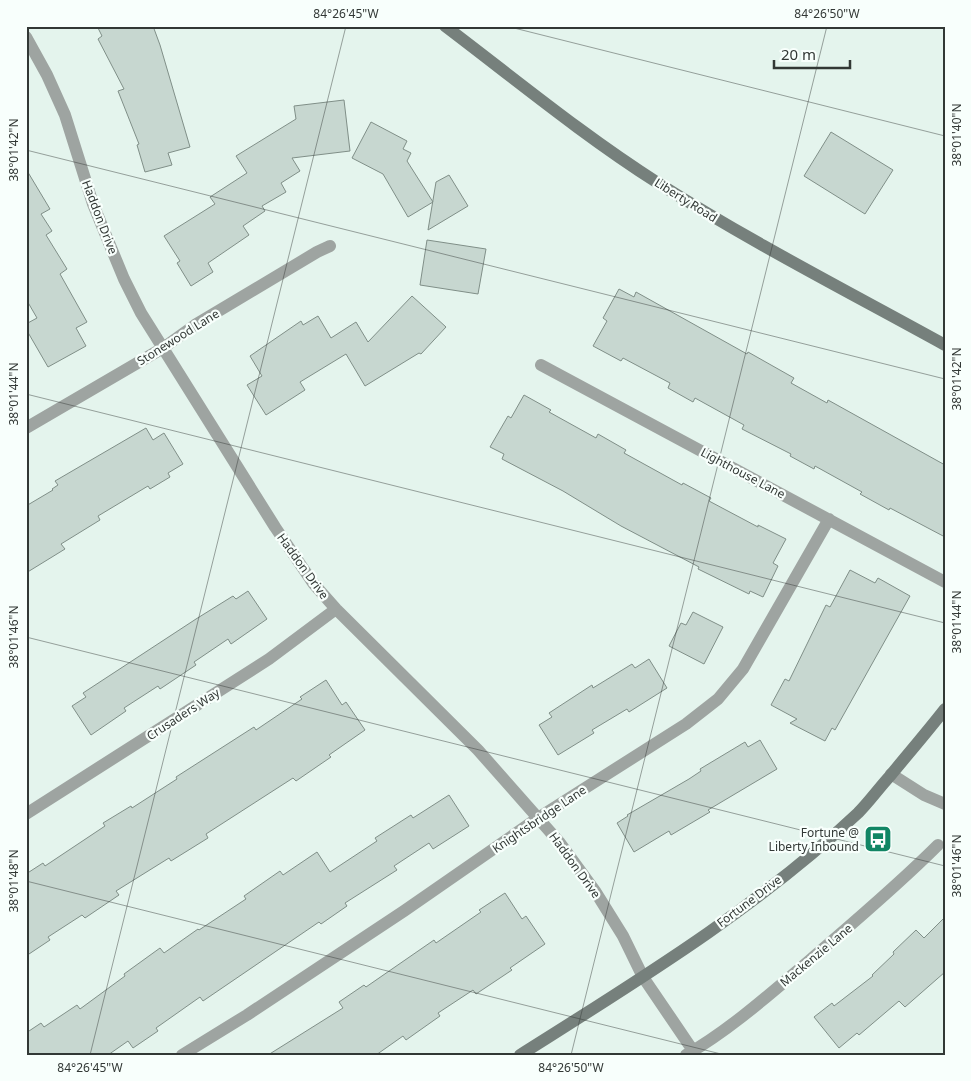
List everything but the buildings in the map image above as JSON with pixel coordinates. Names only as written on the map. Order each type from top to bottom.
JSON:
[{"type":"main road","name":"Liberty Road","points":[[445,26],[597,141],[657,182],[725,224],[945,345]]},
{"type":"main road","name":"Fortune Drive","points":[[520,1055],[643,977],[738,911],[803,861],[859,812],[923,738],[945,709]]},
{"type":"street","name":"Haddon Drive","points":[[26,37],[66,115],[93,204],[124,279],[141,313],[275,527],[313,583],[336,609],[478,750],[560,843],[623,936],[643,977],[691,1053]]},
{"type":"street","name":"Stonewood Lane","points":[[26,428],[163,348],[195,325],[330,246]]},
{"type":"street","name":"Lighthouse Lane","points":[[541,365],[945,582]]},
{"type":"street","name":"Knightsbridge Lane","points":[[182,1055],[247,1015],[396,916],[538,818],[686,724],[718,700],[743,669],[829,519]]},
{"type":"street","name":"Crusaders Way","points":[[26,814],[269,659],[336,609]]},
{"type":"street","points":[[891,774],[924,795],[945,804]]},
{"type":"street","name":"Mackenzie Lane","points":[[691,1053],[774,990],[896,886],[938,845]]},
{"type":"place","name":"Fortune @ Liberty Inbound","points":[[878,839]]}]
